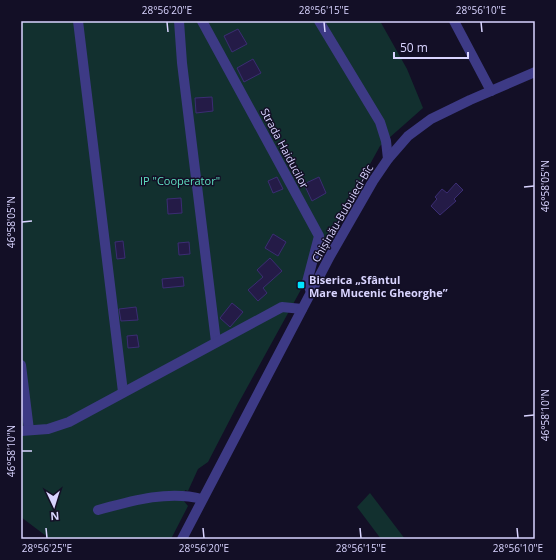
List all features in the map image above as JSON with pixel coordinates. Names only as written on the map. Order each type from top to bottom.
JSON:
[{"type":"street","points":[[78,21],[123,392]]},
{"type":"street","points":[[179,21],[182,63],[216,342]]},
{"type":"street","name":"Strada Haiducilor","points":[[202,21],[318,236],[307,282],[311,292]]},
{"type":"street","points":[[319,21],[380,122],[386,140],[388,159]]},
{"type":"street","points":[[454,21],[491,91]]},
{"type":"street","name":"Chișinău-Bubuieci-Bîc","points":[[182,539],[311,292],[358,206],[388,159],[408,136],[431,119],[535,72]]},
{"type":"street","points":[[21,365],[25,431],[48,428],[69,422],[282,307],[302,309]]},
{"type":"street","points":[[98,510],[121,503],[179,494],[202,499]]},
{"type":"green space","name":"IP \"Cooperator\"","points":[[21,21],[380,21],[407,69],[423,108],[380,146],[238,404],[208,462],[198,469],[188,491],[185,490],[183,500],[188,506],[171,539],[50,539],[21,517]]},
{"type":"green space","points":[[370,493],[405,539],[381,539],[357,507]]},
{"type":"building","points":[[238,29],[247,44],[232,52],[224,36]]},
{"type":"building","points":[[253,59],[261,73],[244,82],[237,68]]},
{"type":"building","points":[[212,97],[213,111],[196,113],[195,98]]},
{"type":"building","points":[[277,177],[283,189],[273,193],[268,181]]},
{"type":"building","points":[[319,177],[326,193],[312,201],[304,184]]},
{"type":"building","points":[[456,183],[463,190],[454,199],[456,201],[440,215],[431,206],[437,199],[435,197],[442,189],[447,193]]},
{"type":"building","points":[[181,198],[182,213],[168,214],[167,199]]},
{"type":"building","points":[[273,234],[286,242],[278,256],[265,248]]},
{"type":"building","points":[[123,241],[125,258],[117,259],[115,242]]},
{"type":"building","points":[[189,242],[190,254],[179,255],[178,243]]},
{"type":"building","points":[[270,258],[282,271],[263,288],[267,293],[258,301],[248,290],[263,277],[257,270]]},
{"type":"building","points":[[183,277],[184,286],[163,288],[162,279]]},
{"type":"building","points":[[232,303],[243,312],[230,327],[220,318]]},
{"type":"building","points":[[136,307],[138,320],[121,321],[119,309]]},
{"type":"building","points":[[137,335],[139,347],[128,348],[127,336]]},
{"type":"place","name":"Biserica „Sfântul Mare Mucenic Gheorghe”","points":[[301,285]]}]
